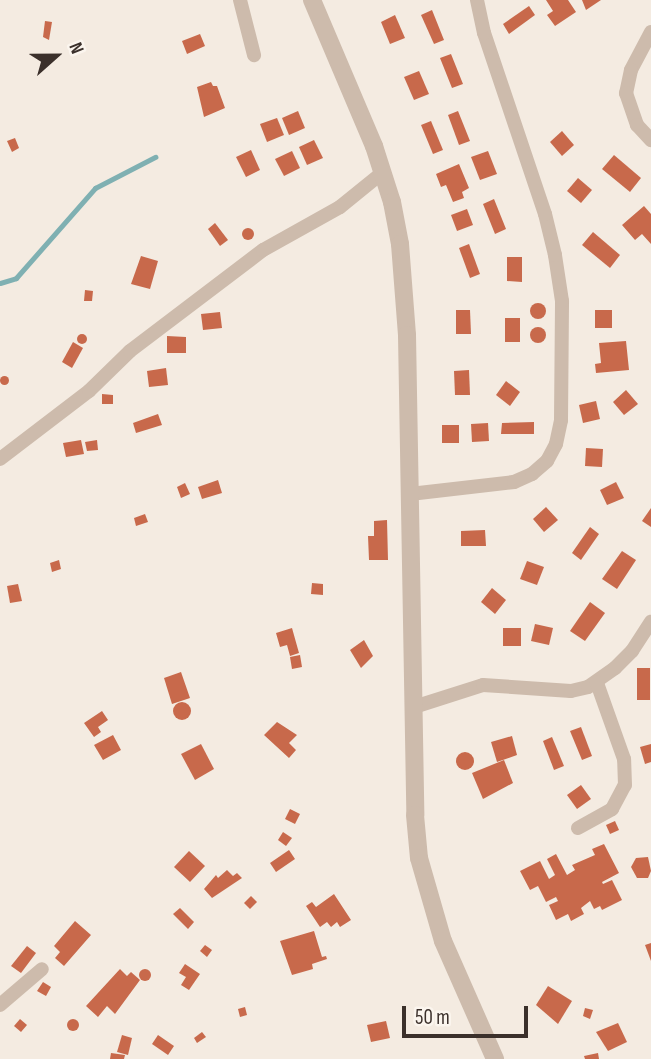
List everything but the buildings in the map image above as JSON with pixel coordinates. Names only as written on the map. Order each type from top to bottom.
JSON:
[{"type":"street","points":[[240,0],[254,55]]},
{"type":"street","points":[[312,0],[383,172],[401,257],[407,335],[415,815],[422,868],[443,941],[495,1059]]},
{"type":"street","points":[[410,495],[514,482],[532,474],[547,461],[556,443],[561,419],[562,301],[555,255],[545,215],[484,33],[477,0]]},
{"type":"street","points":[[651,32],[631,70],[626,93],[637,125],[651,140]]},
{"type":"street","points":[[0,459],[89,391],[130,351],[263,250],[340,207],[383,172]]},
{"type":"street","points":[[414,706],[483,685],[571,691],[597,683],[632,651],[651,622]]},
{"type":"street","points":[[578,828],[612,809],[625,785],[624,759],[597,683]]},
{"type":"street","points":[[0,1005],[42,969]]},
{"type":"waterway","points":[[0,283],[16,278],[95,188],[155,157]]}]
